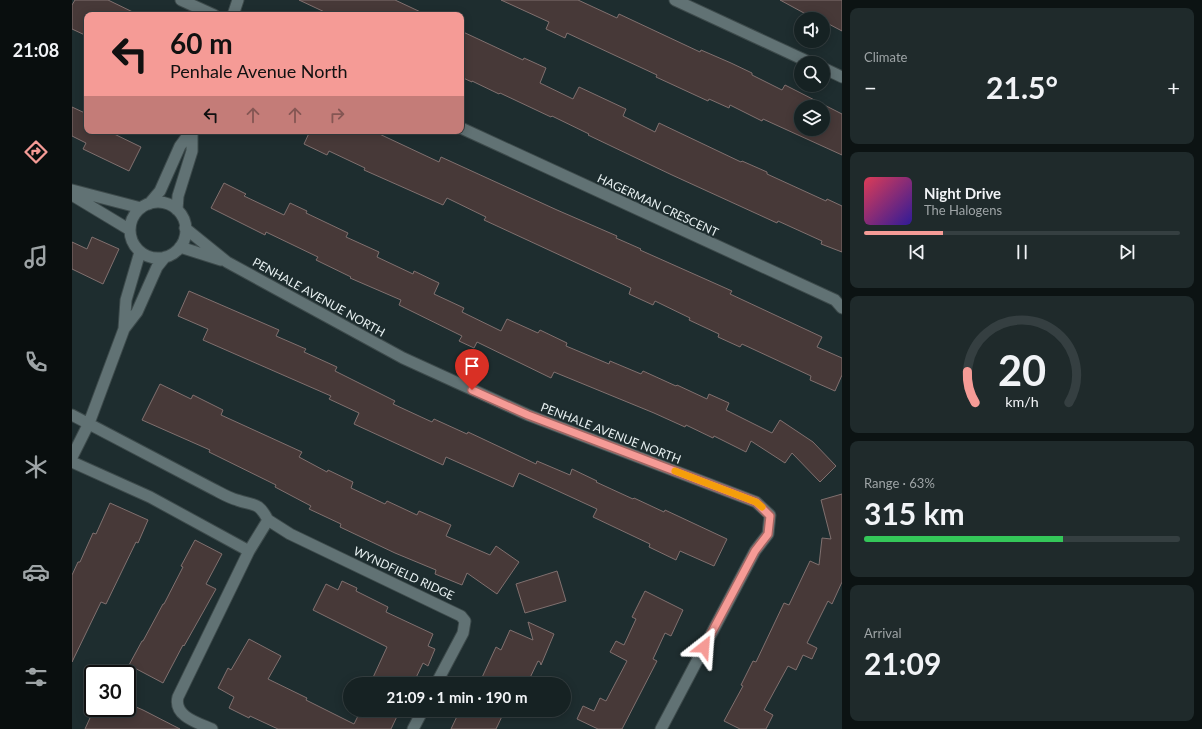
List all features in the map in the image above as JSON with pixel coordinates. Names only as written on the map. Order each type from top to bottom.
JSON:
[{"type":"street","points":[[181,0],[207,12]]},
{"type":"street","points":[[234,12],[238,0]]},
{"type":"street","points":[[676,0],[796,56]]},
{"type":"street","points":[[830,71],[842,77]]},
{"type":"street","name":"HAGERMAN CRESCENT","points":[[464,129],[835,300],[842,308]]},
{"type":"street","points":[[165,258],[152,258],[140,252],[131,239],[130,230],[134,215],[160,191],[180,146],[189,134]]},
{"type":"street","points":[[177,210],[178,196],[192,151],[191,134]]},
{"type":"street","points":[[72,190],[145,206],[159,202],[169,205],[177,210],[182,217],[186,228],[180,247],[174,253],[165,258],[157,267],[137,312],[124,329]]},
{"type":"street","points":[[72,195],[130,230]]},
{"type":"street","name":"PENHALE AVENUE NORTH","points":[[186,228],[227,262]]},
{"type":"street","name":"PENHALE AVENUE NORTH","points":[[180,247],[227,262],[403,358],[528,415],[756,502],[770,516],[768,534],[755,551],[660,729]]},
{"type":"street","points":[[72,457],[89,424],[124,329],[126,300],[140,252]]},
{"type":"street","name":"WYNDFIELD RIDGE","points":[[72,415],[213,489],[236,500],[255,504],[263,511],[268,520],[290,534],[461,616],[465,621],[463,633],[440,677]]},
{"type":"street","points":[[72,462],[150,497],[248,551]]},
{"type":"street","points":[[212,729],[181,712],[177,708],[176,703],[181,689],[248,551],[268,520]]},
{"type":"street","points":[[413,729],[419,717]]},
{"type":"building","points":[[75,0],[108,0],[133,12],[84,12],[84,35],[72,29],[72,5]]},
{"type":"building","points":[[299,0],[395,0],[421,12],[325,12]]},
{"type":"building","points":[[501,0],[578,0],[617,18],[619,14],[700,52],[701,50],[731,63],[782,90],[785,85],[794,90],[794,92],[799,92],[814,100],[794,100],[794,133],[763,119],[762,121],[730,105],[729,108],[709,99],[708,101],[656,77],[657,75],[567,33],[565,38],[546,29],[549,22]]},
{"type":"building","points":[[780,0],[842,0],[842,31],[830,25],[830,12],[802,12]]},
{"type":"building","points":[[464,32],[523,60],[524,58],[546,68],[540,83],[573,99],[579,87],[626,109],[623,116],[655,132],[659,123],[741,162],[742,161],[767,172],[767,174],[826,201],[827,199],[842,206],[842,252],[821,244],[822,241],[778,221],[777,223],[672,175],[552,116],[551,117],[500,93],[499,94],[464,78]]},
{"type":"building","points":[[72,107],[84,113],[84,134],[114,134],[141,147],[129,171],[83,149],[86,143],[72,136]]},
{"type":"building","points":[[830,108],[842,114],[842,155],[800,136],[830,136]]},
{"type":"building","points":[[309,134],[379,134],[439,162],[441,157],[617,236],[616,238],[641,249],[640,250],[732,291],[730,294],[822,337],[817,347],[842,358],[842,375],[835,391],[810,380],[811,376],[742,344],[740,347],[718,337],[719,334],[689,320],[690,318],[655,301],[653,305],[629,294],[631,288],[484,220],[486,217],[447,198],[443,205],[364,170],[365,168],[329,151],[327,155],[304,144]]},
{"type":"building","points":[[224,183],[246,194],[244,196],[284,215],[290,203],[307,211],[306,213],[348,233],[346,237],[379,252],[377,257],[413,274],[414,271],[439,283],[434,294],[464,308],[462,312],[501,331],[507,319],[538,333],[540,330],[567,343],[566,346],[609,364],[610,361],[641,374],[643,371],[707,399],[709,394],[729,403],[726,410],[772,433],[780,420],[813,442],[836,466],[820,482],[792,453],[785,463],[751,441],[746,452],[714,436],[713,438],[686,425],[685,427],[554,372],[551,378],[477,342],[474,348],[459,341],[462,336],[399,305],[401,300],[350,278],[351,277],[316,260],[318,257],[266,232],[265,235],[211,208]]},
{"type":"building","points":[[92,237],[119,249],[103,284],[72,269],[72,242],[87,249]]},
{"type":"building","points":[[189,291],[279,330],[276,336],[306,349],[304,352],[337,367],[335,371],[395,401],[393,404],[432,422],[434,419],[467,434],[468,432],[536,464],[537,461],[570,475],[572,469],[633,499],[634,498],[664,512],[665,510],[727,539],[714,566],[680,551],[676,560],[649,547],[650,544],[593,517],[597,509],[519,473],[513,487],[446,457],[443,465],[354,424],[359,413],[329,399],[331,396],[203,340],[208,329],[178,316]]},
{"type":"building","points":[[160,384],[191,399],[193,395],[223,410],[221,415],[302,452],[299,457],[327,472],[328,470],[353,482],[351,488],[385,504],[387,501],[417,515],[419,511],[451,525],[446,536],[490,555],[496,546],[519,562],[497,594],[467,573],[462,585],[435,574],[436,570],[395,553],[340,527],[341,524],[309,509],[311,506],[275,487],[276,485],[209,452],[210,450],[142,420]]},
{"type":"building","points":[[842,494],[842,582],[832,604],[828,601],[807,643],[817,648],[812,659],[803,655],[796,670],[788,666],[764,710],[773,715],[766,729],[740,729],[724,721],[743,686],[741,685],[753,661],[756,662],[784,603],[789,605],[810,561],[819,565],[822,538],[831,539],[821,500]]},
{"type":"building","points":[[110,503],[148,520],[138,543],[136,542],[106,604],[101,602],[72,662],[72,575],[78,562],[80,562],[93,533],[96,534]]},
{"type":"building","points":[[195,540],[222,554],[206,584],[216,589],[184,646],[183,645],[163,683],[136,669],[136,665],[129,665],[164,604],[183,567],[181,566]]},
{"type":"building","points":[[557,571],[566,601],[525,613],[516,584]]},
{"type":"building","points":[[342,581],[357,588],[356,591],[388,607],[386,612],[433,634],[428,646],[435,649],[428,666],[423,663],[416,677],[373,677],[387,647],[313,610],[326,584],[338,590]]},
{"type":"building","points":[[645,591],[683,610],[671,636],[665,633],[653,659],[657,661],[622,729],[598,729],[577,719],[583,706],[594,711],[600,698],[606,701],[627,661],[610,652],[616,641],[624,645],[636,619],[632,617]]},
{"type":"building","points":[[528,622],[554,634],[541,665],[538,661],[530,677],[482,677],[496,647],[501,650],[510,630],[533,640]]},
{"type":"building","points":[[249,639],[281,656],[268,679],[307,698],[306,700],[354,724],[358,717],[397,717],[391,729],[278,729],[250,716],[249,718],[229,708],[234,697],[218,688],[228,668],[231,670]]},
{"type":"building","points":[[136,707],[180,729],[85,729],[90,717],[136,717]]},
{"type":"building","points":[[457,717],[502,717],[496,729],[451,729]]},
{"type":"slow traffic","points":[[675,471],[756,502],[762,507]]},
{"type":"route","points":[[472,390],[528,415],[756,502],[770,516],[768,534],[755,551],[704,647]]}]
